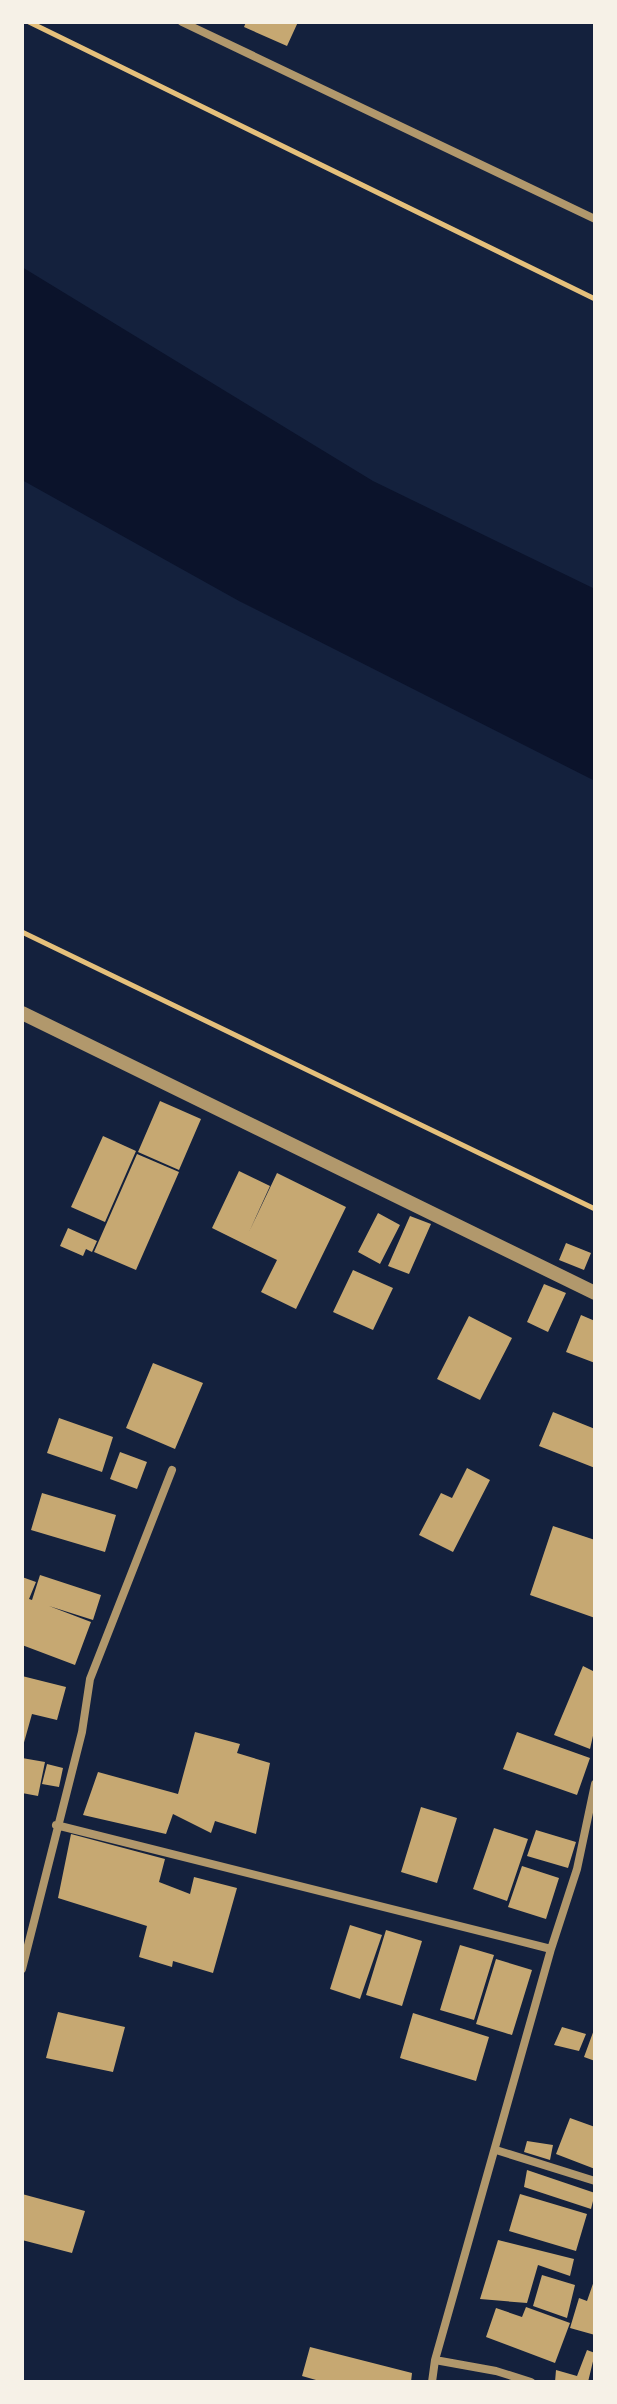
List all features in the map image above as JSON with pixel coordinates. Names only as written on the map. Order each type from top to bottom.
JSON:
[{"type":"street","points":[[182,22],[595,219]]},
{"type":"street","points":[[22,1013],[595,1293]]},
{"type":"street","points":[[22,1969],[82,1732],[90,1679],[172,1470]]},
{"type":"street","points":[[432,2382],[435,2360],[551,1949],[577,1869],[595,1784]]},
{"type":"street","points":[[56,1825],[551,1949]]},
{"type":"street","points":[[496,2150],[595,2181]]},
{"type":"street","points":[[435,2360],[496,2371],[531,2382]]},
{"type":"path","points":[[29,22],[595,299]]},
{"type":"path","points":[[22,932],[595,1209]]},
{"type":"water","points":[[22,267],[373,481],[595,589],[595,781],[239,601],[22,480]]},
{"type":"building","points":[[246,22],[298,22],[287,46],[244,27]]},
{"type":"building","points":[[160,1101],[201,1119],[179,1170],[138,1152]]},
{"type":"building","points":[[103,1136],[136,1151],[105,1222],[71,1207]]},
{"type":"building","points":[[137,1154],[179,1172],[136,1270],[94,1252]]},
{"type":"building","points":[[239,1171],[270,1186],[249,1232],[277,1173],[346,1207],[296,1309],[261,1292],[277,1260],[212,1228]]},
{"type":"building","points":[[378,1213],[400,1225],[380,1264],[358,1252]]},
{"type":"building","points":[[410,1216],[431,1224],[409,1274],[388,1266]]},
{"type":"building","points":[[68,1228],[97,1241],[92,1252],[86,1249],[83,1256],[60,1246]]},
{"type":"building","points":[[566,1243],[591,1253],[584,1270],[559,1260]]},
{"type":"building","points":[[353,1270],[393,1288],[373,1330],[333,1312]]},
{"type":"building","points":[[544,1284],[566,1293],[548,1332],[527,1322]]},
{"type":"building","points":[[581,1315],[595,1321],[595,1363],[566,1352]]},
{"type":"building","points":[[469,1316],[512,1338],[480,1400],[437,1379]]},
{"type":"building","points":[[153,1363],[203,1383],[175,1449],[126,1428]]},
{"type":"building","points":[[553,1412],[595,1429],[595,1468],[539,1446]]},
{"type":"building","points":[[59,1418],[113,1437],[102,1472],[47,1453]]},
{"type":"building","points":[[120,1452],[147,1462],[137,1489],[110,1479]]},
{"type":"building","points":[[467,1468],[490,1480],[453,1552],[419,1535],[441,1493],[452,1498]]},
{"type":"building","points":[[42,1493],[116,1515],[105,1552],[31,1530]]},
{"type":"building","points":[[553,1526],[595,1540],[595,1618],[530,1595]]},
{"type":"building","points":[[40,1575],[101,1595],[93,1620],[49,1606],[91,1622],[75,1665],[22,1645],[22,1577],[36,1582],[29,1599],[32,1600]]},
{"type":"building","points":[[583,1666],[595,1672],[595,1727],[590,1749],[554,1735]]},
{"type":"building","points":[[22,1676],[66,1687],[57,1720],[32,1714],[23,1746]]},
{"type":"building","points":[[195,1732],[240,1744],[237,1753],[270,1763],[256,1834],[215,1821],[211,1833],[173,1814],[166,1834],[83,1815],[98,1772],[178,1794]]},
{"type":"building","points":[[517,1732],[590,1758],[577,1795],[503,1769]]},
{"type":"building","points":[[22,1758],[45,1762],[38,1796],[22,1793]]},
{"type":"building","points":[[47,1764],[63,1768],[59,1787],[42,1784]]},
{"type":"building","points":[[421,1807],[457,1818],[437,1883],[401,1872]]},
{"type":"building","points":[[494,1828],[528,1839],[507,1901],[473,1889]]},
{"type":"building","points":[[536,1830],[576,1842],[568,1868],[527,1856]]},
{"type":"building","points":[[71,1834],[165,1859],[159,1882],[190,1894],[194,1877],[237,1888],[213,1973],[173,1961],[172,1967],[139,1957],[147,1926],[58,1898]]},
{"type":"building","points":[[522,1866],[559,1878],[546,1919],[508,1907]]},
{"type":"building","points":[[350,1925],[382,1935],[360,1999],[330,1989]]},
{"type":"building","points":[[386,1930],[422,1941],[402,2006],[366,1995]]},
{"type":"building","points":[[460,1945],[494,1955],[474,2020],[440,2010]]},
{"type":"building","points":[[496,1959],[532,1970],[512,2035],[476,2024]]},
{"type":"building","points":[[58,2012],[125,2027],[113,2072],[46,2058]]},
{"type":"building","points":[[413,2013],[489,2037],[476,2081],[400,2058]]},
{"type":"building","points":[[562,2027],[586,2034],[579,2051],[554,2045]]},
{"type":"building","points":[[595,2027],[595,2061],[584,2057]]},
{"type":"building","points":[[570,2118],[595,2127],[595,2169],[556,2154]]},
{"type":"building","points":[[527,2141],[553,2145],[550,2160],[524,2152]]},
{"type":"building","points":[[527,2170],[595,2193],[591,2209],[524,2187]]},
{"type":"building","points":[[22,2194],[85,2211],[72,2253],[22,2240]]},
{"type":"building","points":[[520,2194],[587,2214],[576,2251],[509,2231]]},
{"type":"building","points":[[498,2240],[574,2259],[570,2276],[538,2265],[527,2303],[480,2299]]},
{"type":"building","points":[[542,2275],[575,2285],[567,2318],[533,2306]]},
{"type":"building","points":[[595,2278],[595,2335],[570,2328],[579,2298],[587,2301]]},
{"type":"building","points":[[526,2307],[570,2323],[555,2363],[486,2337],[496,2308],[522,2317]]},
{"type":"building","points":[[310,2347],[412,2373],[411,2382],[323,2382],[302,2376]]},
{"type":"building","points":[[587,2350],[595,2353],[588,2382],[555,2382],[556,2370],[577,2376]]}]
